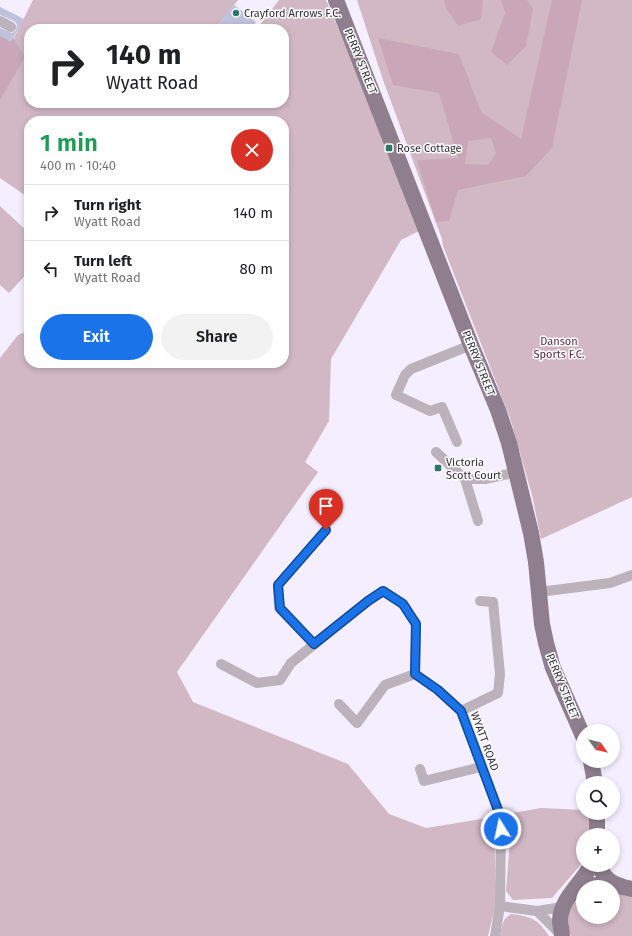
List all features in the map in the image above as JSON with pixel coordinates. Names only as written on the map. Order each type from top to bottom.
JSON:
[{"type":"main road","name":"PERRY STREET","points":[[336,0],[471,345],[498,410],[517,472],[531,534],[536,562],[542,624],[553,668],[578,724]]},
{"type":"main road","points":[[602,872],[605,878],[614,884],[628,888]]},
{"type":"main road","points":[[562,936],[560,920],[563,907],[568,897],[576,888]]},
{"type":"street","points":[[0,21],[11,27]]},
{"type":"street","points":[[457,442],[442,406],[430,411],[396,395],[405,375],[411,369],[471,345]]},
{"type":"street","points":[[436,452],[465,479],[478,521]]},
{"type":"street","points":[[465,479],[485,479],[517,472]]},
{"type":"street","points":[[314,644],[280,608],[278,585],[326,530]]},
{"type":"street","points":[[539,592],[610,583],[632,575]]},
{"type":"street","points":[[221,664],[257,683],[280,680],[291,664],[314,644],[368,601],[383,591],[403,604],[416,624],[415,674],[385,685],[357,723],[339,704]]},
{"type":"street","points":[[461,711],[498,693],[500,674],[493,602],[480,601]]},
{"type":"street","name":"WYATT ROAD","points":[[415,674],[438,690],[461,711],[501,818],[500,906],[495,936]]},
{"type":"street","points":[[420,769],[424,781],[481,766]]},
{"type":"street","points":[[500,906],[537,911],[563,907]]},
{"type":"street","points":[[537,911],[542,914],[562,936]]},
{"type":"green space","points":[[33,0],[238,0],[219,24],[24,24],[24,108],[289,108],[289,24],[261,24],[279,0],[326,0],[350,56],[419,231],[401,240],[331,359],[329,421],[305,462],[318,472],[177,672],[193,702],[348,764],[389,814],[426,828],[494,817],[496,904],[488,936],[0,936],[0,358],[18,335],[24,332],[24,368],[289,368],[289,116],[24,116],[24,195],[0,178],[0,66]]},
{"type":"green space","name":"Danson Sports F.C.","points":[[357,0],[632,0],[632,497],[541,539],[532,495],[510,418],[443,246],[442,239],[383,80]]},
{"type":"green space","points":[[0,206],[24,228],[24,276],[9,293],[0,285]]},
{"type":"green space","points":[[541,808],[576,810],[576,820],[590,820],[590,828],[576,828],[576,870],[552,898],[513,900],[506,891],[510,839],[507,814]]},
{"type":"green space","points":[[620,895],[632,896],[632,936],[571,936],[568,919],[571,908],[576,902],[576,924],[620,924]]},
{"type":"green space","points":[[512,914],[525,916],[538,922],[549,936],[500,936],[504,920]]},
{"type":"shaded area","points":[[444,0],[483,0],[481,19],[458,26],[446,8]]},
{"type":"shaded area","points":[[501,0],[527,0],[533,9],[526,46],[507,65],[491,52],[505,13]]},
{"type":"shaded area","points":[[552,0],[582,0],[552,148],[526,176],[458,190],[449,221],[436,222],[417,160],[458,158],[439,93],[393,85],[378,38],[459,54],[481,112],[521,139]],"holes":[[[491,138],[496,153],[488,165],[465,164],[468,141]]]},
{"type":"shaded area","points":[[0,29],[11,35],[24,55],[24,59],[0,100]]},
{"type":"building","name":"Crayford Arrows F.C.","points":[[234,5],[256,22],[255,24],[219,24]]},
{"type":"building","points":[[0,7],[24,19],[11,42],[0,36],[0,28],[12,33],[16,30],[17,24],[14,21],[0,15]]},
{"type":"place","name":"Crayford Arrows F.C.","points":[[236,13]]},
{"type":"place","name":"Rose Cottage","points":[[389,148]]},
{"type":"place","name":"Victoria Scott Court","points":[[438,468]]},
{"type":"route","points":[[326,530],[278,585],[280,608],[314,644],[368,601],[383,591],[403,604],[416,624],[415,674],[438,690],[461,711],[501,818],[501,829]]}]
